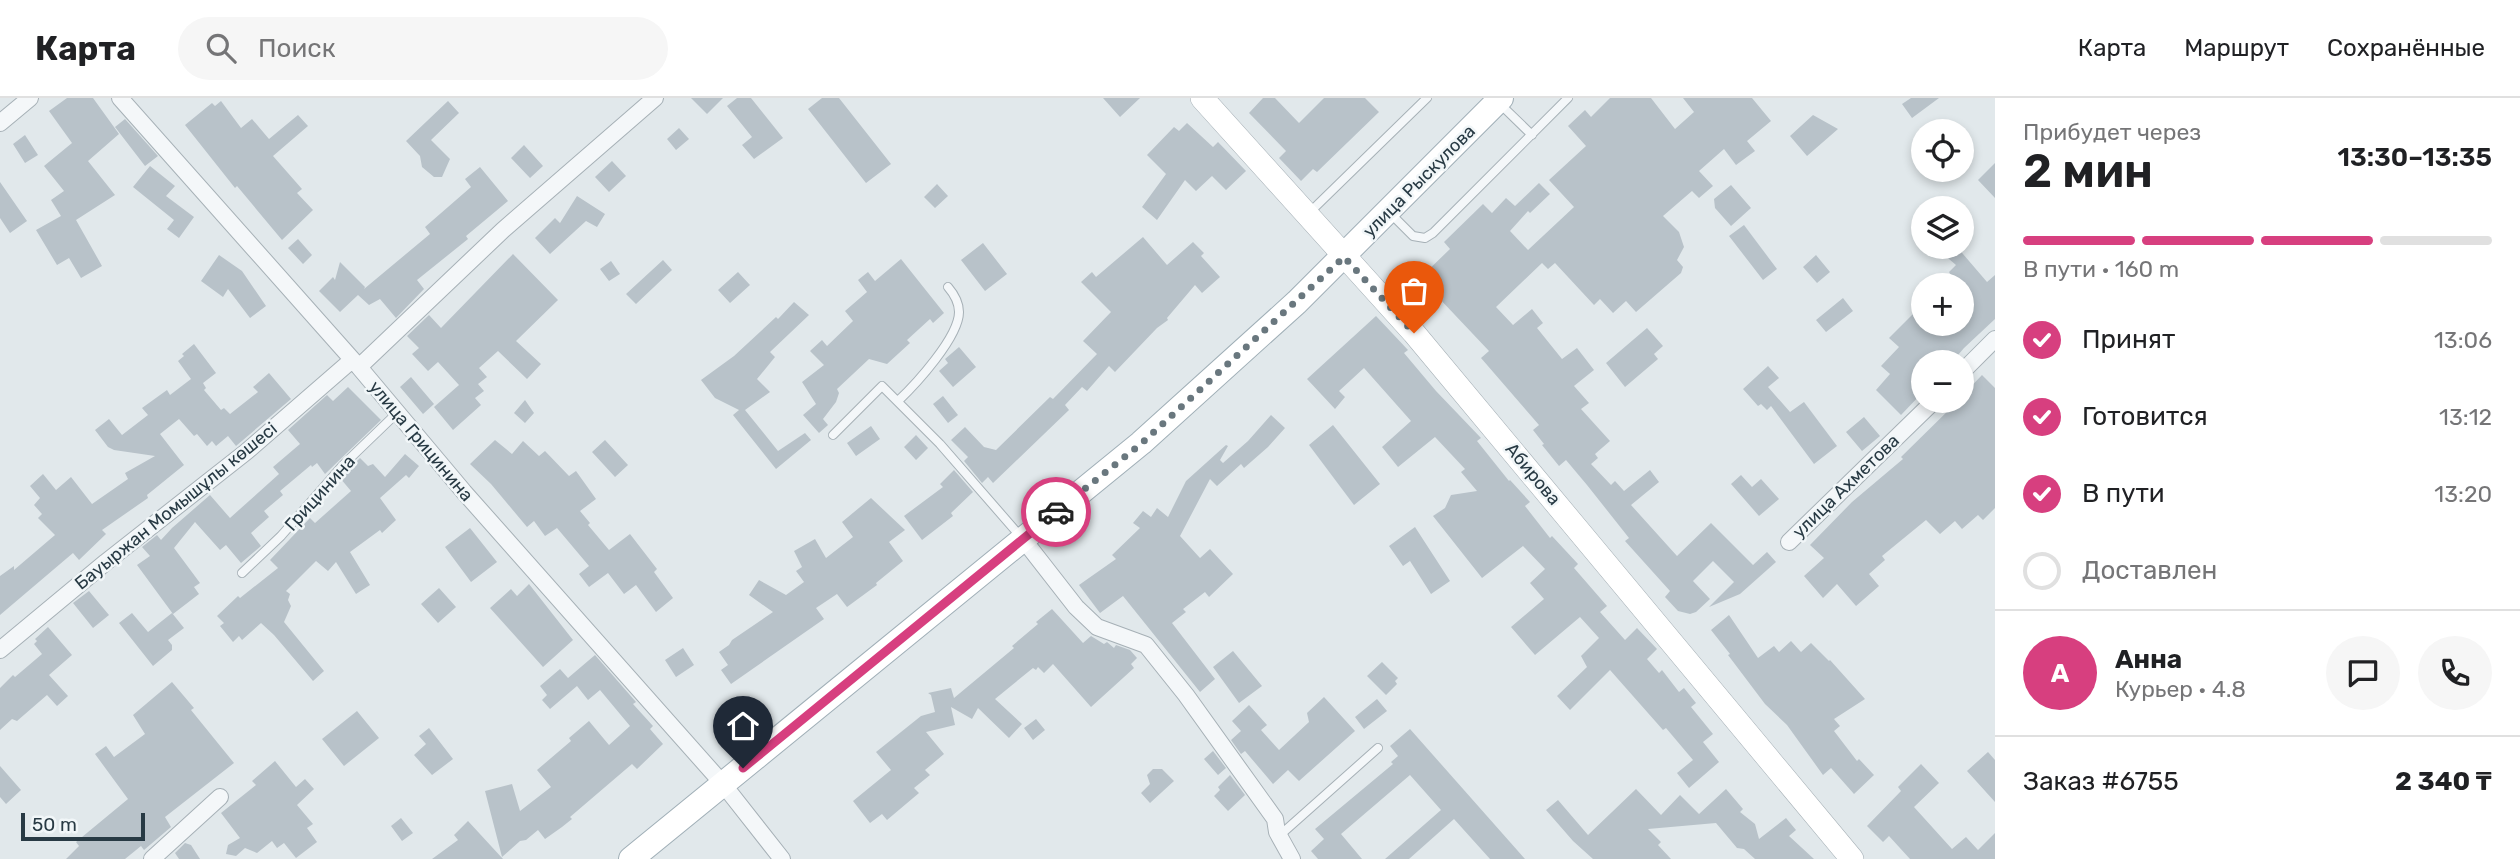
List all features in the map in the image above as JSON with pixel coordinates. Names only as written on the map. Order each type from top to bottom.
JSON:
[{"type":"main road","name":"Абирова","points":[[1202,98],[1414,333],[1852,859]]},
{"type":"main road","name":"улица Рыскулова","points":[[631,859],[1142,443],[1344,257],[1499,100]]},
{"type":"street","points":[[0,123],[30,98]]},
{"type":"street","name":"улица Грицинина","points":[[120,98],[723,784],[782,859]]},
{"type":"street","name":"Бауыржан Момышұлы көшесі","points":[[0,650],[355,364],[655,98]]},
{"type":"street","points":[[1974,360],[1995,339]]},
{"type":"street","name":"улица Ахметова","points":[[1789,542],[1922,413]]},
{"type":"street","points":[[1023,539],[1076,607],[1097,627],[1146,645],[1275,819],[1279,836],[1292,859]]},
{"type":"street","points":[[152,859],[220,797]]},
{"type":"lane","points":[[1307,215],[1427,98]]},
{"type":"lane","points":[[1388,212],[1413,236],[1424,238],[1445,223],[1568,98]]},
{"type":"lane","points":[[1499,100],[1532,135]]},
{"type":"lane","points":[[898,401],[931,365],[957,323],[959,310],[948,287]]},
{"type":"lane","points":[[833,435],[882,386],[940,444],[1023,539]]},
{"type":"lane","name":"Грицинина","points":[[242,573],[272,545],[343,465],[397,412]]},
{"type":"lane","points":[[1279,836],[1378,748]]},
{"type":"building","points":[[67,98],[93,98],[119,134],[88,161],[115,195],[76,220],[102,266],[81,278],[69,258],[57,265],[36,230],[61,216],[51,200],[64,191],[44,166],[72,143],[49,111]]},
{"type":"building","points":[[691,98],[723,98],[707,114]]},
{"type":"building","points":[[737,98],[751,98],[783,138],[754,159],[742,145],[752,137],[727,106]]},
{"type":"building","points":[[822,98],[839,98],[891,164],[866,183],[808,109]]},
{"type":"building","points":[[1103,98],[1140,98],[1120,117]]},
{"type":"building","points":[[1263,98],[1275,98],[1299,123],[1324,98],[1365,98],[1379,112],[1317,172],[1313,169],[1301,181],[1279,158],[1286,151],[1249,113]]},
{"type":"building","points":[[1610,98],[1651,98],[1675,129],[1694,112],[1683,98],[1752,98],[1771,121],[1747,141],[1755,151],[1736,165],[1724,149],[1699,171],[1713,186],[1699,198],[1692,191],[1663,216],[1679,232],[1684,247],[1677,260],[1683,267],[1681,273],[1636,312],[1626,301],[1613,313],[1600,299],[1594,305],[1555,263],[1548,269],[1542,263],[1496,307],[1513,325],[1532,309],[1543,323],[1537,328],[1562,359],[1577,348],[1594,370],[1574,386],[1589,403],[1581,409],[1610,441],[1595,454],[1598,458],[1591,464],[1611,485],[1615,481],[1624,491],[1650,470],[1659,482],[1631,505],[1677,556],[1711,523],[1753,565],[1767,552],[1776,562],[1740,594],[1709,607],[1734,582],[1713,561],[1693,581],[1710,599],[1690,614],[1678,611],[1665,597],[1670,591],[1625,541],[1629,538],[1566,460],[1559,466],[1542,445],[1544,444],[1533,430],[1539,425],[1481,358],[1489,351],[1420,278],[1450,249],[1444,242],[1483,204],[1492,213],[1506,198],[1515,206],[1539,183],[1550,194],[1530,213],[1528,211],[1510,231],[1528,250],[1574,207],[1549,180],[1586,146],[1568,126],[1585,110],[1591,117]]},
{"type":"building","points":[[1911,98],[1939,98],[1912,118],[1902,104]]},
{"type":"building","points":[[221,101],[241,128],[252,119],[269,139],[298,115],[308,126],[273,156],[302,189],[297,193],[313,210],[282,240],[237,186],[235,188],[185,125],[212,103],[215,106]]},
{"type":"building","points":[[448,101],[459,113],[431,140],[450,159],[442,177],[434,177],[422,167],[420,156],[406,141]]},
{"type":"building","points":[[1813,115],[1838,129],[1807,156],[1790,136]]},
{"type":"building","points":[[125,119],[158,156],[145,166],[115,127]]},
{"type":"building","points":[[1187,123],[1213,147],[1218,142],[1246,171],[1226,190],[1212,176],[1196,191],[1185,180],[1157,220],[1142,207],[1166,174],[1147,155],[1174,127],[1179,131]]},
{"type":"building","points":[[679,128],[689,139],[676,150],[667,139]]},
{"type":"building","points":[[25,135],[38,155],[25,163],[13,144]]},
{"type":"building","points":[[524,145],[543,166],[530,178],[511,158]]},
{"type":"building","points":[[612,161],[626,176],[609,192],[595,177]]},
{"type":"building","points":[[1995,163],[1995,198],[1978,180]]},
{"type":"building","points":[[150,166],[175,186],[166,196],[194,217],[179,238],[167,229],[174,220],[133,187]]},
{"type":"building","points":[[480,167],[508,201],[466,236],[468,239],[417,280],[424,289],[396,318],[380,299],[369,305],[358,295],[340,312],[319,291],[333,277],[335,280],[340,262],[364,289],[430,234],[425,227],[471,187],[465,179]]},
{"type":"building","points":[[0,182],[27,221],[10,233],[0,218]]},
{"type":"building","points":[[937,184],[948,196],[935,208],[924,197]]},
{"type":"building","points":[[1731,185],[1751,208],[1731,226],[1715,208],[1714,199]]},
{"type":"building","points":[[577,196],[605,214],[597,227],[586,221],[550,254],[535,238],[555,218],[560,223]]},
{"type":"building","points":[[1744,225],[1777,269],[1763,280],[1729,236]]},
{"type":"building","points":[[1143,237],[1167,265],[1193,242],[1204,253],[1201,256],[1220,277],[1202,293],[1195,285],[1168,320],[1115,372],[1109,366],[1087,391],[1082,387],[1065,405],[1069,410],[993,483],[988,477],[982,483],[964,461],[968,457],[951,440],[965,427],[984,447],[996,450],[1050,397],[1053,399],[1097,354],[1083,341],[1111,312],[1081,282],[1092,272],[1096,277]]},
{"type":"building","points":[[298,239],[312,255],[303,264],[288,248]]},
{"type":"building","points":[[983,243],[1007,274],[985,291],[961,260]]},
{"type":"building","points":[[513,254],[558,300],[516,341],[541,364],[527,379],[498,351],[479,368],[487,377],[478,384],[484,391],[475,398],[481,405],[453,430],[434,407],[459,385],[438,362],[428,371],[412,354],[419,348],[407,336],[429,315],[441,328]]},
{"type":"building","points":[[219,255],[242,271],[266,306],[250,318],[228,289],[223,297],[201,281]]},
{"type":"building","points":[[1816,255],[1830,272],[1817,283],[1803,267]]},
{"type":"building","points":[[901,259],[944,313],[933,323],[930,319],[907,340],[910,343],[887,364],[869,359],[837,389],[839,393],[836,402],[823,419],[828,425],[819,433],[803,415],[816,404],[802,382],[824,365],[810,351],[822,340],[827,346],[853,321],[845,311],[867,292],[858,280],[868,272],[875,281]]},
{"type":"building","points":[[1949,259],[1967,259],[1987,282],[1995,275],[1995,319],[1962,350],[1911,350],[1911,405],[1901,415],[1876,390],[1890,374],[1881,366],[1899,347],[1889,338],[1911,316],[1911,336],[1974,336],[1974,273],[1950,273],[1956,265]]},
{"type":"building","points":[[663,260],[672,270],[636,304],[626,294]]},
{"type":"building","points":[[611,261],[620,274],[609,281],[600,269]]},
{"type":"building","points":[[738,272],[750,285],[730,303],[718,290]]},
{"type":"building","points":[[1843,298],[1853,311],[1826,332],[1816,320]]},
{"type":"building","points":[[794,302],[809,315],[770,352],[775,357],[757,379],[770,392],[745,410],[778,451],[805,433],[811,440],[776,469],[733,415],[739,410],[715,398],[701,380],[734,356]]},
{"type":"building","points":[[1376,316],[1408,350],[1404,353],[1436,391],[1481,438],[1477,441],[1530,502],[1525,506],[1550,538],[1552,536],[1578,564],[1574,568],[1607,606],[1600,612],[1625,640],[1637,628],[1657,649],[1647,659],[1659,673],[1662,670],[1679,692],[1684,688],[1696,703],[1691,707],[1713,734],[1703,742],[1719,762],[1689,788],[1677,773],[1693,760],[1610,670],[1570,710],[1557,696],[1587,667],[1581,656],[1599,638],[1580,617],[1535,655],[1511,627],[1544,599],[1530,583],[1545,569],[1523,546],[1482,578],[1433,516],[1445,508],[1451,495],[1477,491],[1461,472],[1465,469],[1435,437],[1398,467],[1382,447],[1411,421],[1364,368],[1339,391],[1345,397],[1335,409],[1307,379]]},
{"type":"building","points":[[1647,328],[1663,346],[1654,354],[1658,359],[1625,387],[1606,363]]},
{"type":"building","points":[[194,344],[216,373],[203,383],[206,388],[204,390],[221,410],[224,408],[230,414],[258,392],[253,387],[269,373],[291,399],[236,446],[228,436],[216,446],[212,441],[207,446],[179,419],[160,434],[184,465],[147,495],[148,498],[102,530],[106,534],[79,560],[73,553],[0,615],[0,576],[14,566],[14,570],[55,535],[38,518],[42,514],[34,505],[40,498],[30,486],[43,474],[56,490],[71,477],[92,504],[128,479],[125,473],[155,456],[114,450],[108,447],[95,430],[109,419],[122,435],[148,415],[142,408],[167,390],[170,395],[191,379],[178,361]]},
{"type":"building","points":[[959,347],[976,367],[953,387],[939,371],[948,363],[945,359]]},
{"type":"building","points":[[1768,366],[1779,378],[1768,387],[1790,412],[1804,402],[1837,446],[1814,464],[1771,406],[1767,410],[1761,404],[1758,406],[1743,389]]},
{"type":"building","points":[[1982,375],[1995,388],[1995,508],[1983,520],[1978,515],[1962,529],[1955,521],[1940,534],[1926,520],[1882,556],[1885,560],[1869,574],[1879,586],[1856,606],[1837,584],[1823,598],[1804,576],[1824,558],[1810,545],[1852,502],[1903,459],[1901,457],[1946,413],[1974,413],[1974,383]]},
{"type":"building","points":[[411,377],[434,404],[423,414],[400,387]]},
{"type":"building","points":[[348,387],[381,420],[325,474],[317,463],[312,467],[311,465],[280,491],[283,495],[264,511],[269,517],[251,533],[261,546],[241,563],[226,545],[220,550],[195,522],[174,548],[200,583],[194,587],[199,594],[173,614],[137,565],[150,556],[142,547],[157,535],[161,540],[210,495],[230,518],[279,474],[273,467],[300,444],[288,430],[327,395],[333,401]]},
{"type":"building","points":[[943,396],[958,415],[948,423],[933,404]]},
{"type":"building","points":[[525,400],[534,413],[525,423],[514,413]]},
{"type":"building","points":[[1271,415],[1285,428],[1244,468],[1241,464],[1217,486],[1210,479],[1180,536],[1200,558],[1210,549],[1233,574],[1209,597],[1205,592],[1183,609],[1186,612],[1172,623],[1215,679],[1200,692],[1123,596],[1100,613],[1079,585],[1116,559],[1112,555],[1140,528],[1133,523],[1143,511],[1151,517],[1157,508],[1168,517],[1186,481],[1226,445],[1228,446],[1220,460],[1223,463],[1248,441]]},
{"type":"building","points":[[1864,417],[1880,436],[1862,451],[1846,432]]},
{"type":"building","points":[[1333,425],[1380,484],[1354,505],[1309,445]]},
{"type":"building","points":[[871,426],[880,439],[856,456],[847,443]]},
{"type":"building","points":[[916,435],[928,448],[916,460],[904,447]]},
{"type":"building","points":[[495,440],[512,454],[523,441],[539,456],[545,451],[569,476],[576,471],[596,499],[580,511],[590,523],[588,525],[609,550],[630,534],[657,569],[654,572],[673,598],[656,612],[636,585],[624,594],[608,573],[589,587],[579,574],[589,566],[557,528],[545,536],[534,521],[527,527],[491,484],[470,464]]},
{"type":"building","points":[[605,440],[628,465],[615,477],[592,452]]},
{"type":"building","points":[[405,454],[419,466],[409,478],[406,475],[380,498],[396,520],[382,533],[380,530],[350,552],[370,585],[356,594],[336,562],[328,571],[316,561],[286,591],[290,594],[288,600],[291,606],[284,622],[324,671],[313,681],[261,623],[242,640],[239,636],[233,642],[220,626],[224,623],[217,616],[238,596],[240,598],[278,568],[270,560],[310,518],[315,523],[351,491],[340,478],[360,458],[368,466],[373,464],[385,477]]},
{"type":"building","points":[[954,470],[973,492],[951,513],[953,516],[922,540],[904,516],[943,487],[940,484]]},
{"type":"building","points":[[1741,475],[1752,487],[1761,479],[1779,499],[1759,516],[1731,484]]},
{"type":"building","points":[[871,498],[905,530],[889,542],[903,561],[847,607],[837,594],[816,608],[824,619],[731,684],[721,670],[728,665],[719,652],[773,612],[749,595],[759,580],[786,595],[804,582],[796,571],[802,567],[794,551],[815,539],[826,558],[853,537],[842,522]]},
{"type":"building","points":[[1415,527],[1450,581],[1431,594],[1410,561],[1403,566],[1389,546]]},
{"type":"building","points":[[470,528],[497,562],[471,582],[445,547]]},
{"type":"building","points":[[529,584],[573,640],[543,667],[490,608],[511,589],[517,596]]},
{"type":"building","points":[[439,588],[456,607],[438,623],[421,604]]},
{"type":"building","points":[[89,591],[109,615],[93,628],[73,603]]},
{"type":"building","points":[[1052,609],[1083,643],[1091,636],[1114,648],[1116,645],[1130,650],[1137,658],[1131,664],[1134,668],[1091,707],[1053,664],[1044,673],[1038,667],[1036,670],[1033,668],[995,699],[1022,724],[1009,738],[978,708],[972,719],[951,707],[955,725],[926,732],[944,754],[925,770],[930,775],[914,788],[919,793],[887,820],[882,814],[870,823],[853,801],[891,770],[876,752],[921,716],[935,712],[931,695],[928,693],[951,688],[954,698],[1014,648],[1012,646]]},
{"type":"building","points":[[132,613],[148,632],[172,613],[184,628],[168,640],[172,650],[153,666],[119,623]]},
{"type":"building","points":[[1729,615],[1758,658],[1774,646],[1779,652],[1791,641],[1801,652],[1811,643],[1865,699],[1834,719],[1840,726],[1834,731],[1857,761],[1859,759],[1874,775],[1854,794],[1831,768],[1823,775],[1787,725],[1765,704],[1728,655],[1730,654],[1711,630]]},
{"type":"building","points":[[48,627],[72,655],[49,675],[68,696],[57,706],[47,695],[17,721],[12,719],[0,730],[0,688],[42,654],[34,644],[37,641],[35,639]]},
{"type":"building","points":[[683,648],[694,665],[676,677],[665,660]]},
{"type":"building","points":[[1233,651],[1262,686],[1239,703],[1213,667]]},
{"type":"building","points":[[595,655],[636,702],[633,704],[653,726],[650,729],[663,744],[637,769],[632,764],[570,817],[572,819],[545,839],[538,830],[502,857],[485,791],[512,784],[520,811],[551,787],[537,770],[571,741],[569,738],[589,721],[609,745],[630,726],[600,690],[588,700],[577,686],[550,709],[542,700],[547,695],[540,686],[560,669],[568,678]]},
{"type":"building","points":[[1382,662],[1398,678],[1395,681],[1397,684],[1386,695],[1367,676]]},
{"type":"building","points":[[172,682],[234,763],[165,817],[171,827],[144,850],[141,846],[125,859],[66,859],[79,846],[76,842],[128,799],[95,754],[106,746],[114,757],[145,734],[133,715]]},
{"type":"building","points":[[1324,697],[1355,731],[1299,781],[1288,770],[1273,784],[1245,751],[1241,754],[1231,740],[1241,731],[1232,721],[1249,705],[1267,725],[1261,730],[1279,750],[1309,722],[1307,713]]},
{"type":"building","points":[[1377,699],[1387,711],[1364,729],[1355,717]]},
{"type":"building","points":[[357,711],[379,738],[344,766],[322,739]]},
{"type":"building","points":[[1036,719],[1045,730],[1033,740],[1024,728]]},
{"type":"building","points":[[429,728],[453,759],[432,775],[414,755],[426,744],[419,736]]},
{"type":"building","points":[[1410,729],[1525,859],[1490,859],[1454,819],[1409,859],[1385,859],[1441,810],[1410,775],[1341,834],[1362,859],[1318,859],[1311,851],[1324,839],[1315,829],[1393,764],[1391,762],[1398,756],[1390,746]]},
{"type":"building","points":[[1213,751],[1226,768],[1218,775],[1204,759]]},
{"type":"building","points":[[1988,752],[1995,760],[1995,802],[1967,771]]},
{"type":"building","points":[[275,761],[296,787],[305,779],[314,789],[297,805],[313,824],[307,828],[317,842],[296,858],[284,843],[277,848],[272,841],[257,853],[245,848],[236,856],[226,854],[228,845],[240,838],[221,813],[256,785],[252,781]]},
{"type":"building","points":[[1921,764],[1939,783],[1914,807],[1952,849],[1966,837],[1978,850],[1995,833],[1995,859],[1910,859],[1889,836],[1883,842],[1867,826],[1901,791],[1898,787]]},
{"type":"building","points":[[0,766],[21,790],[6,804],[0,797]]},
{"type":"building","points":[[1153,769],[1162,769],[1174,781],[1150,803],[1141,793],[1150,784],[1147,775]]},
{"type":"building","points":[[1230,775],[1245,795],[1228,811],[1214,796],[1220,790],[1218,787]]},
{"type":"building","points":[[1636,789],[1661,815],[1680,795],[1699,814],[1726,789],[1743,809],[1740,812],[1755,824],[1759,839],[1786,818],[1796,830],[1789,836],[1814,859],[1755,859],[1744,849],[1737,848],[1716,823],[1648,829],[1661,842],[1658,845],[1671,859],[1593,859],[1546,810],[1558,800],[1588,835]]},
{"type":"building","points":[[401,818],[413,833],[402,841],[391,826]]},
{"type":"building","points":[[468,821],[503,859],[432,859],[458,840],[454,835]]},
{"type":"building","points":[[185,843],[191,845],[200,859],[179,859],[175,853]]},
{"type":"way so far","points":[[1056,512],[1142,443],[1344,257],[1414,333]]},
{"type":"route","points":[[743,768],[1056,512]]}]
